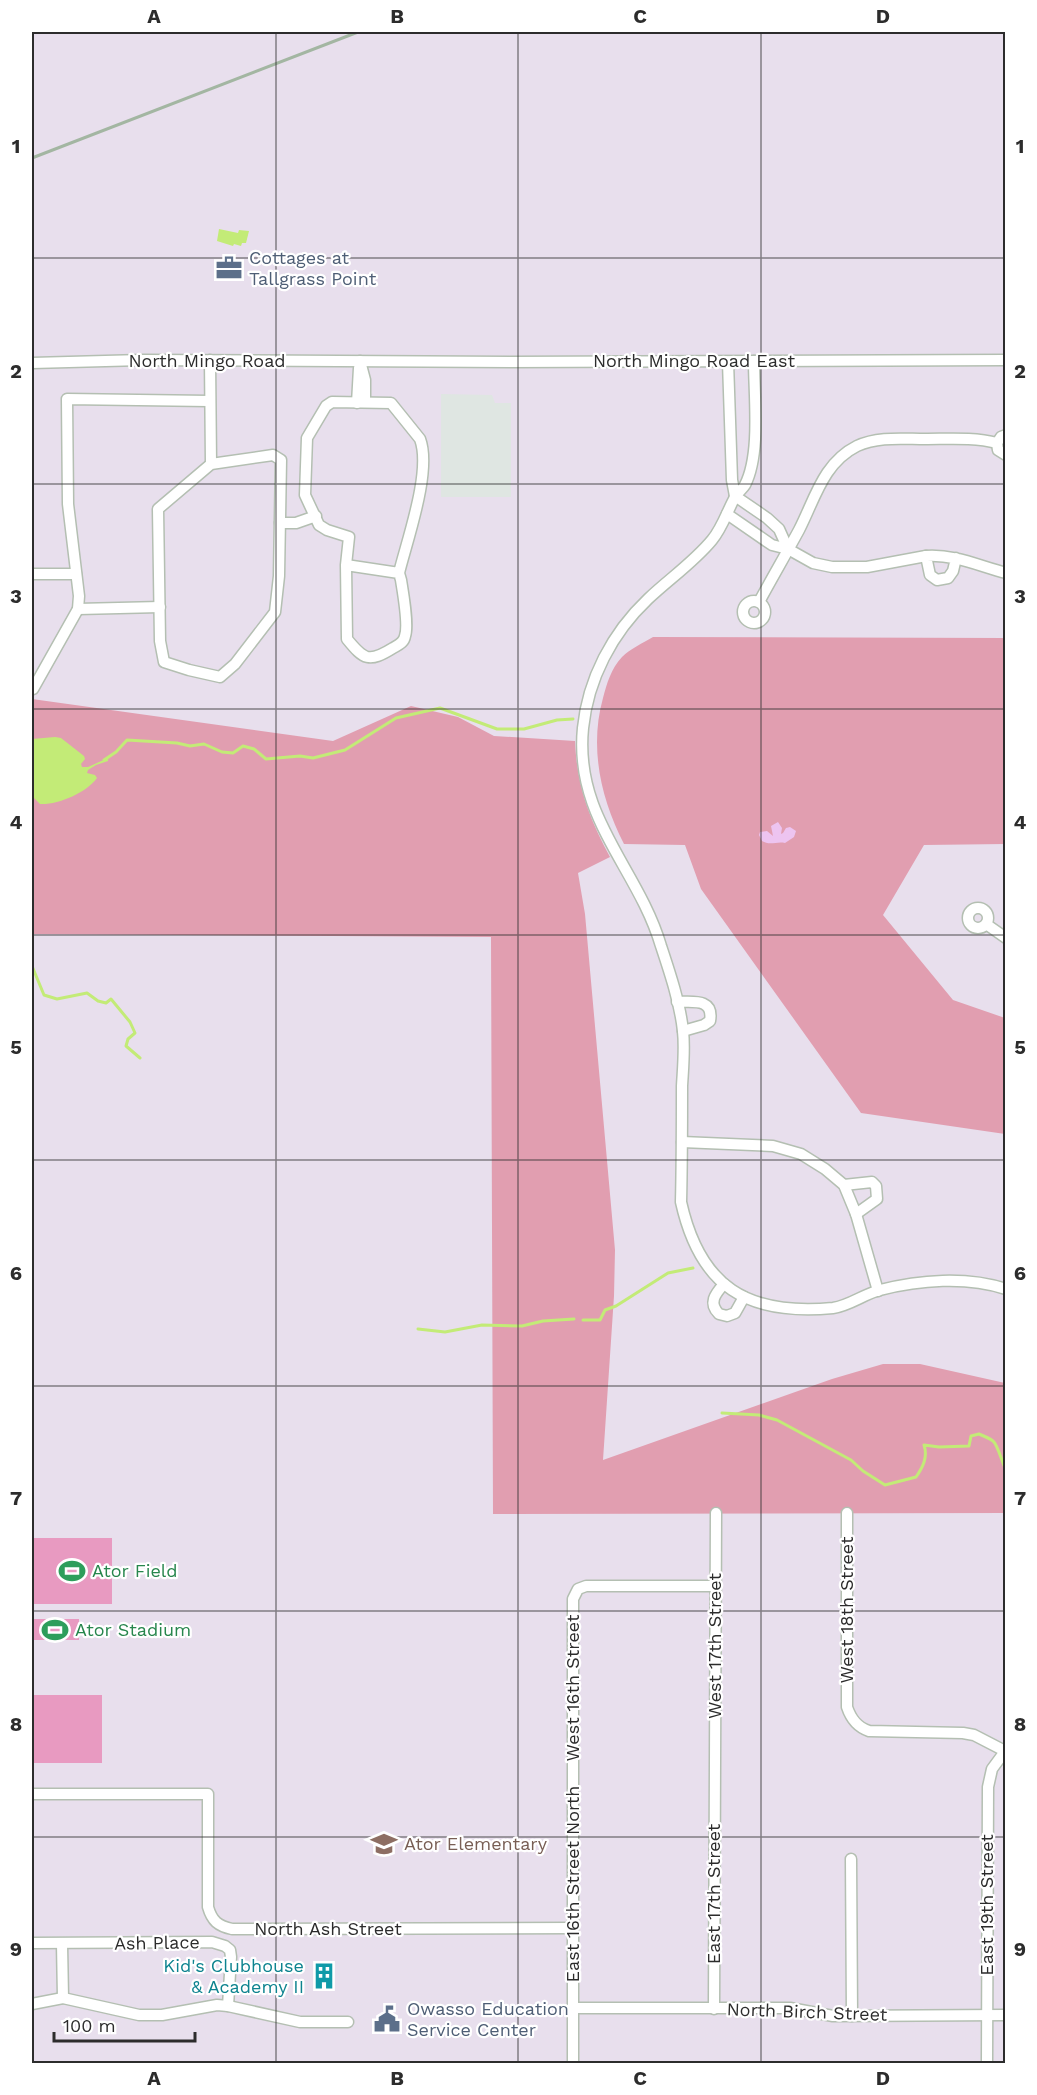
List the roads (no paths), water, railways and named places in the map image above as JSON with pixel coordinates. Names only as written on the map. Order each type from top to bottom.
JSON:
[{"type":"street","name":"North Mingo Road","points":[[32,363],[210,360],[383,362]]},
{"type":"street","points":[[210,360],[211,464]]},
{"type":"street","name":"North Mingo Road East","points":[[383,362],[1005,360]]},
{"type":"street","points":[[360,361],[365,380],[361,403]]},
{"type":"street","points":[[754,361],[753,455],[745,485],[735,496],[714,538],[694,559],[647,600],[617,634],[591,686],[586,703],[583,731],[587,786],[604,832],[640,896],[661,943],[677,1002],[683,1031],[681,1202],[687,1228],[707,1265],[723,1284],[744,1297],[774,1308],[835,1308],[878,1291],[928,1282],[1005,1285]]},
{"type":"street","points":[[729,362],[732,480],[735,496],[779,529],[788,549]]},
{"type":"street","points":[[33,689],[78,609],[79,596],[68,504],[67,399],[209,401]]},
{"type":"street","points":[[332,402],[391,403],[423,446],[423,479],[399,573],[406,634],[403,642],[379,657],[371,659],[359,654],[346,639],[346,565],[349,537],[327,530],[320,525],[316,516],[305,495],[307,438],[326,406],[332,402]]},
{"type":"street","points":[[759,602],[829,469],[843,455],[858,446],[887,439],[1001,439],[998,450],[1005,455]]},
{"type":"street","points":[[273,455],[281,460],[280,523],[279,576],[275,612],[236,664],[220,677],[164,662],[160,641],[158,509],[211,464],[273,455]]},
{"type":"street","points":[[727,514],[772,545],[788,549],[813,563],[846,568],[867,567],[941,555],[1005,573]]},
{"type":"street","points":[[280,523],[296,523],[316,516]]},
{"type":"street","points":[[926,556],[930,574],[940,580],[951,575],[957,558]]},
{"type":"street","points":[[346,565],[399,573]]},
{"type":"street","points":[[32,574],[76,574]]},
{"type":"street","points":[[78,609],[160,607]]},
{"type":"street","points":[[986,924],[1005,938]]},
{"type":"street","points":[[677,1002],[704,1002],[709,1006],[711,1014],[710,1020],[704,1025],[683,1031]]},
{"type":"street","points":[[682,1142],[773,1146],[801,1154],[825,1169],[844,1185],[856,1214],[878,1291]]},
{"type":"street","points":[[844,1185],[872,1182],[876,1186],[877,1199],[856,1214]]},
{"type":"street","points":[[723,1284],[713,1302],[718,1314],[727,1316],[735,1313],[744,1297]]},
{"type":"street","name":"West 17th Street","points":[[714,1779],[716,1513]]},
{"type":"street","name":"West 18th Street","points":[[847,1513],[847,1707],[854,1722],[860,1728],[881,1733],[974,1735],[1005,1751]]},
{"type":"street","name":"West 16th Street","points":[[573,1776],[573,1599],[578,1589],[586,1586],[715,1586]]},
{"type":"street","name":"East 19th Street","points":[[987,2064],[988,1787],[992,1769],[1005,1751]]},
{"type":"street","name":"East 16th Street North","points":[[573,1776],[573,2064]]},
{"type":"street","name":"East 17th Street","points":[[714,1779],[714,2008]]},
{"type":"street","name":"North Ash Street","points":[[32,1794],[208,1794],[208,1907],[214,1922],[224,1928],[573,1928]]},
{"type":"street","points":[[851,1859],[852,2016]]},
{"type":"street","name":"Ash Place","points":[[32,1943],[212,1942],[225,1946],[230,1950],[231,1957],[228,2006]]},
{"type":"street","points":[[62,1944],[63,1998]]},
{"type":"street","points":[[32,2004],[63,1998],[139,2015],[169,2014],[217,2005],[300,2022],[348,2022]]},
{"type":"street","name":"North Birch Street","points":[[573,2008],[790,2008],[833,2016],[1005,2015]]},
{"type":"waterway","points":[[104,760],[116,752],[127,740],[190,746],[204,744],[222,752],[233,753],[243,746],[254,749],[266,759],[300,756],[313,758],[345,750],[396,718],[440,708],[497,729],[524,729],[557,720],[573,719]]},
{"type":"waterway","points":[[32,966],[44,995],[57,999],[87,993],[98,1001],[106,1003],[111,999],[130,1022],[135,1033],[128,1039],[126,1046],[140,1058]]},
{"type":"waterway","points":[[583,1320],[600,1320],[605,1310],[616,1306],[668,1273],[693,1268]]},
{"type":"waterway","points":[[418,1329],[445,1332],[482,1325],[522,1326],[543,1321],[574,1319]]},
{"type":"waterway","points":[[722,1413],[759,1415],[777,1420],[851,1460],[885,1485],[916,1477],[924,1462],[924,1445],[969,1446],[971,1436],[979,1434],[995,1443],[1006,1470]]},
{"type":"railway","points":[[32,158],[358,32]]},
{"type":"place","name":"Cottages at Tallgrass Point","points":[[229,268]]},
{"type":"place","name":"Ator Field","points":[[72,1571]]},
{"type":"place","name":"Ator Stadium","points":[[55,1630]]},
{"type":"place","name":"Ator Elementary","points":[[384,1844]]},
{"type":"place","name":"Kid's Clubhouse & Academy II","points":[[324,1976]]},
{"type":"place","name":"Owasso Education Service Center","points":[[387,2019]]}]
